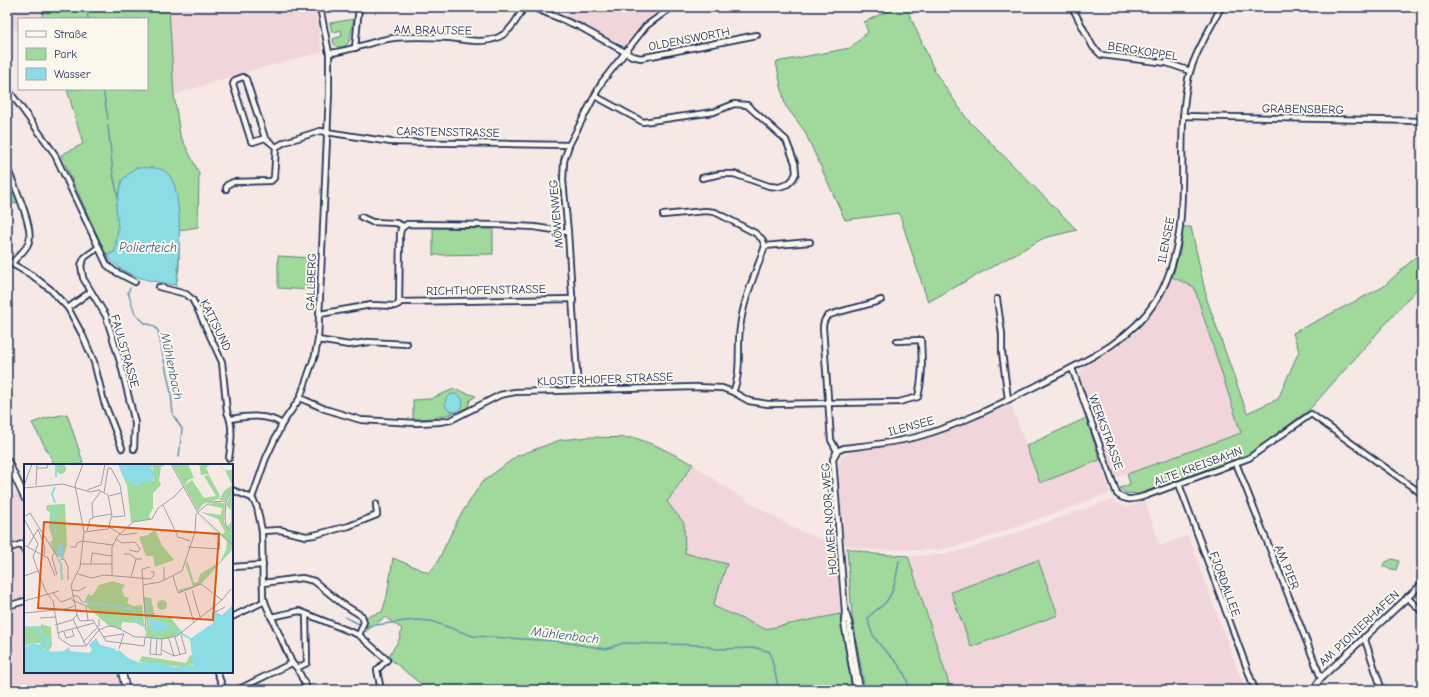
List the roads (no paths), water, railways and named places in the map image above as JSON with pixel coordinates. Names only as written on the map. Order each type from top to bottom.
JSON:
[{"type":"street","name":"GALLBERG","points":[[252,498],[266,458],[282,424],[300,398],[315,355],[318,340],[329,54],[320,7]]},
{"type":"street","points":[[355,48],[359,7]]},
{"type":"street","name":"AM BRAUTSEE","points":[[329,54],[346,52],[379,40],[395,38],[446,38],[469,41],[492,40],[505,34],[517,21],[524,7]]},
{"type":"street","name":"OLDENSWORTH","points":[[532,7],[580,27],[625,52],[641,58],[757,34]]},
{"type":"street","name":"MÖWENWEG","points":[[578,390],[568,232],[562,181],[564,161],[569,145],[602,82],[646,26],[672,7]]},
{"type":"street","name":"BERGKOPPEL","points":[[1072,7],[1093,47],[1101,54],[1167,63],[1190,71]]},
{"type":"street","name":"ILENSEE","points":[[837,451],[844,448],[885,443],[924,435],[1008,400],[1072,368],[1098,353],[1126,334],[1155,303],[1169,276],[1179,234],[1182,209],[1183,116],[1190,71],[1221,7]]},
{"type":"street","points":[[226,189],[227,185],[234,182],[271,181],[274,178],[276,147],[265,138],[246,79],[243,78],[234,80],[233,84],[250,141],[253,142],[265,138]]},
{"type":"street","points":[[7,88],[54,153],[103,259],[110,268],[135,282]]},
{"type":"street","points":[[595,96],[643,122],[714,112],[734,104],[746,105],[786,140],[796,163],[796,173],[793,179],[788,184],[779,187],[769,186],[734,174],[721,174],[702,178]]},
{"type":"street","name":"GRABENSBERG","points":[[1183,116],[1422,121]]},
{"type":"street","name":"CARSTENSSTRASSE","points":[[276,147],[285,142],[320,131],[391,142],[569,145]]},
{"type":"street","points":[[7,168],[24,210],[30,234],[28,244],[9,261],[34,276],[50,289],[68,308],[83,336],[94,362],[104,402],[122,448]]},
{"type":"street","points":[[663,215],[705,211],[715,212],[755,233],[762,239],[765,246],[742,314],[738,345],[738,377],[733,392]]},
{"type":"street","points":[[361,217],[378,223],[396,223],[403,226],[412,224],[495,225],[534,227],[568,232]]},
{"type":"street","points":[[400,302],[400,234],[403,226]]},
{"type":"street","points":[[765,246],[810,242]]},
{"type":"street","name":"FAULSTRASSE","points":[[99,248],[85,257],[81,265],[83,278],[90,292],[106,316],[121,365],[135,423],[134,449]]},
{"type":"street","name":"KATTSUND","points":[[159,287],[186,294],[192,298],[222,362],[226,406],[231,419],[231,445],[229,458]]},
{"type":"street","points":[[68,308],[90,292]]},
{"type":"street","name":"RICHTHOFENSTRASSE","points":[[320,314],[371,305],[395,306],[400,302],[572,299]]},
{"type":"street","points":[[997,299],[1008,400]]},
{"type":"street","name":"HOLMER-NOOR-WEG","points":[[856,690],[844,622],[845,612],[834,459],[837,451],[832,443],[823,328],[824,321],[827,317],[861,308],[881,300]]},
{"type":"street","points":[[318,340],[349,345],[368,342],[406,344]]},
{"type":"street","name":"KLOSTERHOFER STRASSE","points":[[300,398],[325,409],[361,420],[423,423],[451,420],[500,395],[515,392],[695,387],[722,388],[749,401],[768,404],[899,402],[918,397],[922,380],[921,340],[897,341]]},
{"type":"street","name":"WERKSTRASSE","points":[[1072,368],[1117,494],[1126,499]]},
{"type":"street","name":"ALTE KREISBAHN","points":[[1126,499],[1134,499],[1249,458],[1311,414],[1422,494]]},
{"type":"street","points":[[231,419],[244,417],[273,418],[282,424]]},
{"type":"street","points":[[7,460],[24,496]]},
{"type":"street","name":"AM PIER","points":[[1236,463],[1321,678]]},
{"type":"street","name":"FJORDALLEE","points":[[1179,484],[1255,690]]},
{"type":"street","points":[[233,490],[252,498],[257,508],[262,531],[263,583],[265,601],[292,662],[297,668],[308,690]]},
{"type":"street","points":[[262,531],[280,530],[306,536],[314,535],[349,526],[377,515],[376,504]]},
{"type":"street","points":[[7,549],[24,543]]},
{"type":"street","points":[[233,567],[263,565]]},
{"type":"street","points":[[263,583],[302,578],[314,581],[341,603],[362,616],[364,622],[359,635]]},
{"type":"street","name":"AM PIONIERHAFEN","points":[[1313,690],[1321,678],[1422,584]]},
{"type":"street","points":[[1407,597],[1422,612]]},
{"type":"street","points":[[7,606],[24,601]]},
{"type":"street","points":[[233,617],[265,601]]},
{"type":"street","points":[[271,617],[293,611],[299,611],[359,635],[387,660],[377,670],[381,690]]},
{"type":"street","name":"HOLMER-NOOR-WEG","points":[[845,612],[849,624],[860,690]]},
{"type":"street","points":[[297,668],[307,663],[306,614]]},
{"type":"street","points":[[1364,637],[1382,690]]},
{"type":"street","points":[[237,690],[292,662]]},
{"type":"street","points":[[122,673],[126,690]]},
{"type":"street","points":[[217,673],[224,690]]},
{"type":"water","name":"Polierteich","points":[[135,168],[154,168],[163,170],[170,176],[174,185],[179,212],[179,260],[176,285],[148,280],[129,274],[113,263],[107,255],[115,252],[118,228],[116,207],[122,180]]},
{"type":"water","points":[[454,394],[460,397],[463,403],[460,409],[454,412],[448,409],[445,403],[448,397]]},
{"type":"waterway","name":"Mühlenbach","points":[[87,7],[88,18]]},
{"type":"waterway","name":"Mühlenbach","points":[[103,90],[108,119]]},
{"type":"waterway","name":"Mühlenbach","points":[[108,125],[113,174],[118,197]]},
{"type":"waterway","name":"Mühlenbach","points":[[130,288],[128,292],[135,314],[145,323],[154,326],[158,331],[171,393],[173,415],[182,429],[179,457]]},
{"type":"waterway","points":[[899,561],[895,583],[891,594],[885,603],[868,618],[871,630],[876,639],[901,669],[906,678],[909,690]]},
{"type":"waterway","name":"Mühlenbach","points":[[345,617],[359,624],[368,626],[414,620],[431,621],[473,636],[556,641],[606,649],[624,643],[701,645],[716,649],[757,648],[770,652],[778,686],[781,690]]}]
